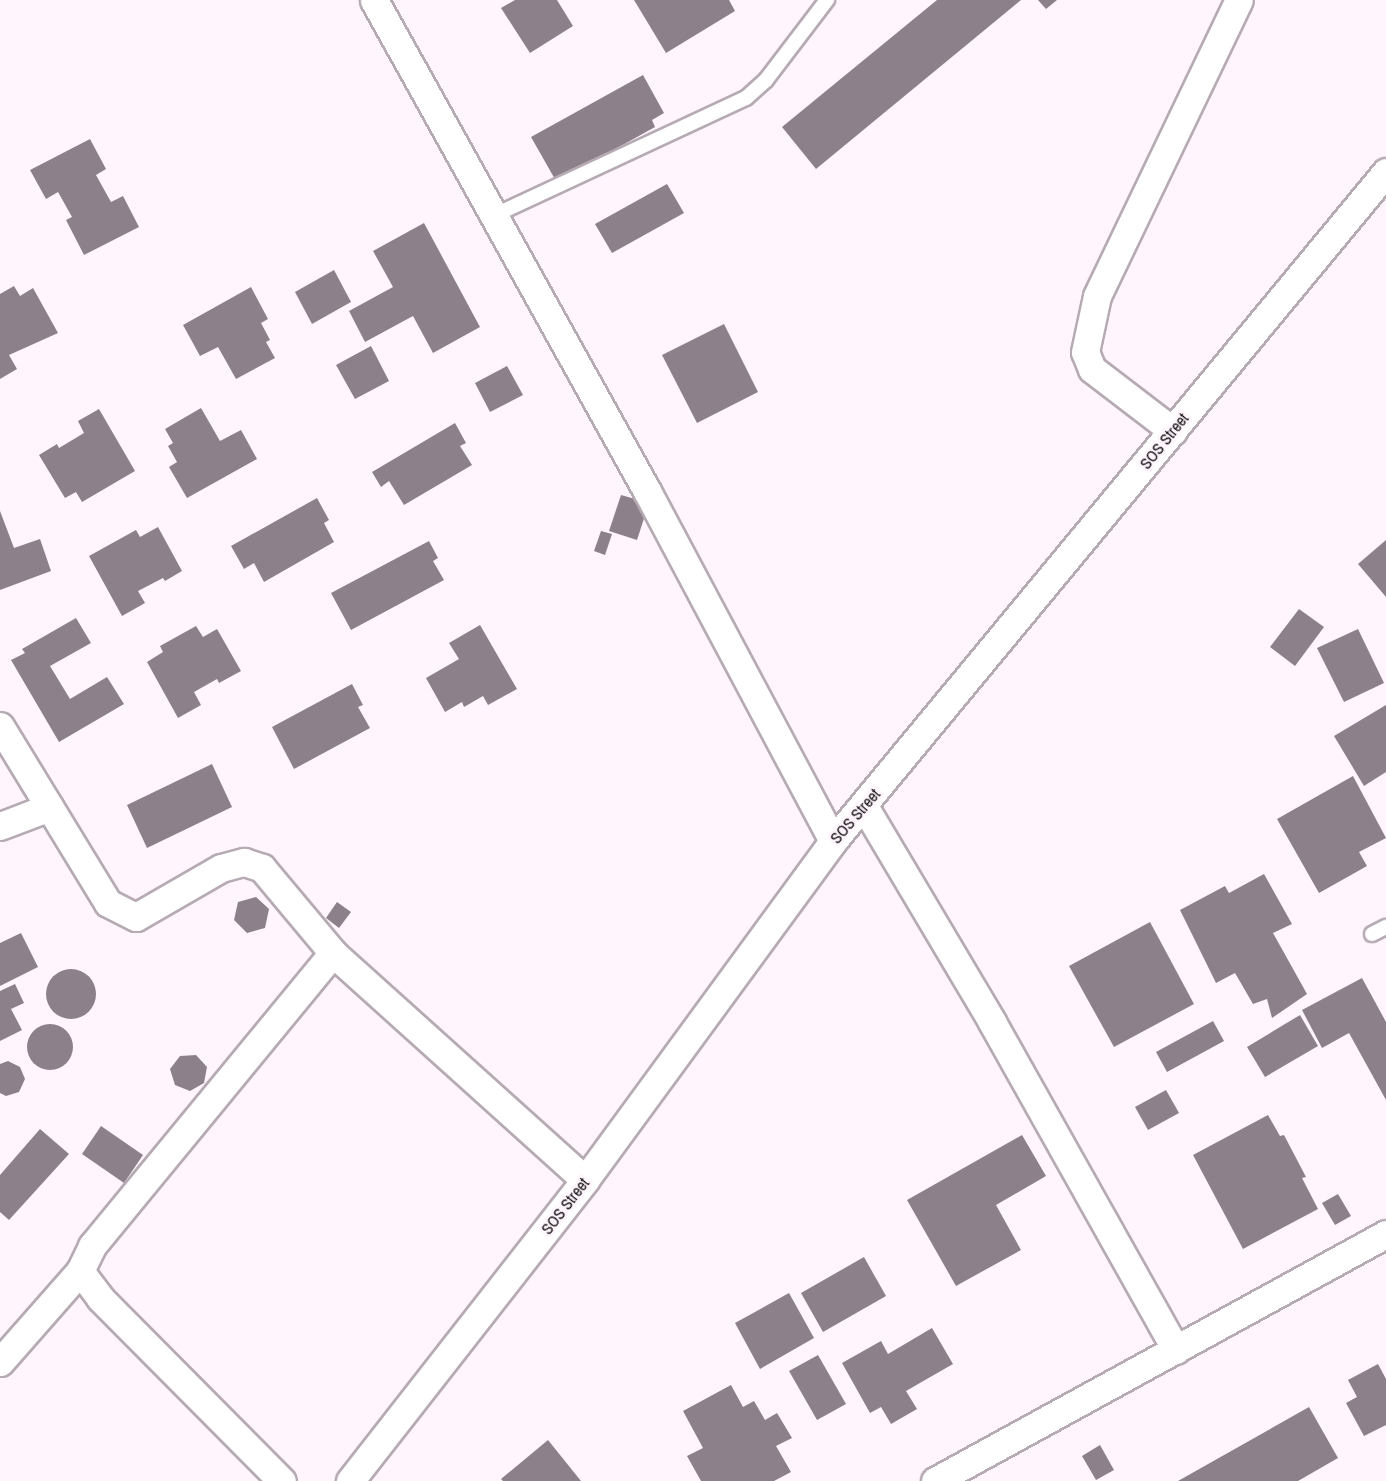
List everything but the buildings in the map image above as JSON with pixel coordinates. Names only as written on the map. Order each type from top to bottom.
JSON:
[{"type":"street","points":[[374,0],[647,491],[832,841]]},
{"type":"street","points":[[1173,431],[1092,369],[1085,352],[1097,296],[1239,0]]},
{"type":"street","name":"SOS Street","points":[[350,1481],[585,1180],[832,841],[864,806],[1386,172]]},
{"type":"street","points":[[0,726],[108,903],[136,917],[221,868],[244,862],[262,868],[333,953],[585,1180]]},
{"type":"street","points":[[864,806],[992,1022],[1176,1350]]},
{"type":"street","points":[[0,826],[50,807]]},
{"type":"street","points":[[0,1362],[80,1271],[92,1246],[333,953]]},
{"type":"street","points":[[935,1481],[1386,1234]]},
{"type":"street","points":[[80,1271],[100,1298],[282,1481]]},
{"type":"lane","points":[[495,215],[746,98],[766,80],[828,0]]},
{"type":"lane","points":[[1372,934],[1386,927]]}]
